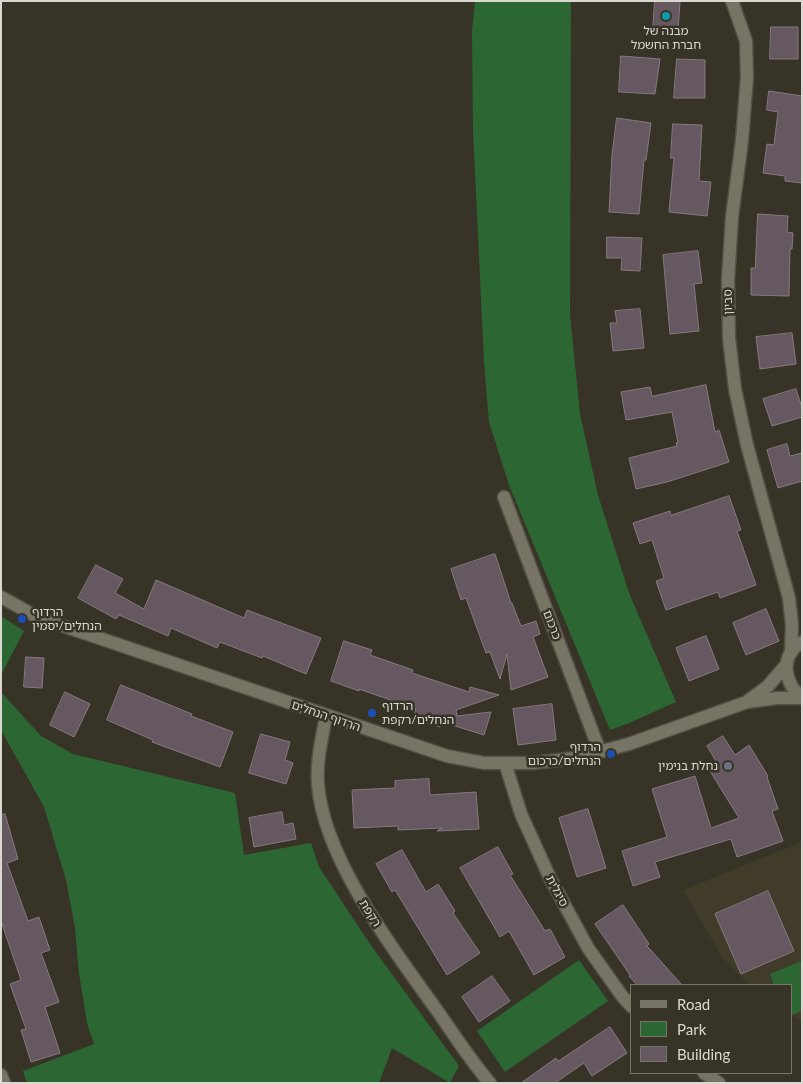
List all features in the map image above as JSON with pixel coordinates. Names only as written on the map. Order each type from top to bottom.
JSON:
[{"type":"street","name":"סביון","points":[[732,1],[746,40],[747,77],[742,140],[732,217],[728,280],[729,338],[735,389],[747,445],[789,598],[792,625],[786,673],[794,691],[802,698]]},
{"type":"street","name":"כרכום","points":[[504,497],[600,752]]},
{"type":"street","name":"הרדוף הנחלים","points":[[1,597],[37,617],[447,756],[484,763],[533,763],[576,758],[629,744],[747,702],[777,698],[802,698]]},
{"type":"street","name":"סביון","points":[[789,598],[802,620]]},
{"type":"street","name":"הרדוף הנחלים","points":[[747,702],[768,686],[802,642]]},
{"type":"street","name":"רקפת","points":[[326,716],[318,760],[318,785],[324,813],[335,846],[359,895],[394,951],[484,1081]]},
{"type":"street","name":"סיגלית","points":[[505,763],[521,814],[550,878],[588,948],[630,1005]]},
{"type":"street","points":[[706,1074],[719,1083]]},
{"type":"street","points":[[1,1076],[4,1083]]},
{"type":"shaded area","points":[[802,842],[802,1021],[793,1016],[793,984],[749,984],[722,957],[683,890]]},
{"type":"green space","points":[[475,1],[570,1],[571,3],[570,314],[580,414],[598,495],[629,593],[676,702],[610,730],[509,485],[489,422],[484,361],[473,130],[472,31]]},
{"type":"green space","points":[[1,616],[24,631],[1,675]]},
{"type":"green space","points":[[1,692],[41,736],[73,754],[235,793],[244,855],[311,843],[319,867],[370,944],[459,1066],[450,1083],[392,1048],[379,1083],[27,1083],[23,1071],[94,1044],[87,1023],[79,973],[75,928],[66,880],[44,807],[1,730]]},
{"type":"green space","points":[[579,960],[608,1001],[505,1072],[477,1031]]},
{"type":"green space","points":[[802,961],[802,1011],[793,1015],[793,984],[774,984],[770,974]]},
{"type":"building","name":"מבנה של חברת החשמל","points":[[655,1],[680,1],[678,32],[653,30]]},
{"type":"building","points":[[771,27],[798,27],[798,59],[770,59]]},
{"type":"building","points":[[621,56],[660,59],[655,94],[619,92]]},
{"type":"building","points":[[677,59],[705,60],[705,98],[674,98]]},
{"type":"building","points":[[769,91],[802,96],[802,183],[785,181],[785,176],[763,173],[767,144],[774,145],[778,112],[767,110]]},
{"type":"building","points":[[617,118],[651,123],[646,160],[644,160],[639,214],[609,212],[612,155]]},
{"type":"building","points":[[673,124],[702,125],[699,181],[711,182],[707,216],[669,212],[674,158],[671,158]]},
{"type":"building","points":[[758,214],[788,216],[787,232],[793,233],[792,249],[790,249],[789,296],[751,295],[751,268],[755,268]]},
{"type":"building","points":[[607,237],[642,238],[640,271],[621,270],[622,258],[607,258]]},
{"type":"building","points":[[698,251],[702,283],[694,284],[699,331],[670,334],[663,255]]},
{"type":"building","points":[[640,309],[644,348],[613,351],[610,323],[617,323],[615,311]]},
{"type":"building","points":[[792,333],[796,364],[760,369],[756,337]]},
{"type":"building","points":[[706,385],[715,432],[719,430],[729,462],[667,482],[636,489],[629,458],[677,446],[676,443],[678,443],[672,412],[626,420],[621,392],[650,387],[652,396]]},
{"type":"building","points":[[796,389],[802,408],[802,417],[772,426],[763,399]]},
{"type":"building","points":[[787,444],[790,456],[802,453],[802,481],[778,488],[767,450]]},
{"type":"building","points":[[729,496],[741,530],[737,531],[756,585],[720,598],[718,592],[666,610],[656,581],[664,578],[652,540],[640,544],[633,523],[670,511],[671,515]]},
{"type":"building","points":[[495,554],[511,603],[521,626],[536,621],[540,634],[533,637],[548,677],[511,690],[507,654],[500,679],[490,652],[486,653],[466,598],[461,600],[451,569]]},
{"type":"building","points":[[96,565],[123,579],[115,593],[144,609],[156,580],[244,618],[247,610],[321,638],[306,674],[263,656],[262,658],[220,642],[217,648],[171,628],[168,636],[119,615],[116,619],[78,598]]},
{"type":"building","points":[[766,609],[779,641],[746,655],[733,623]]},
{"type":"building","points":[[706,636],[719,669],[689,681],[676,648]]},
{"type":"building","points":[[344,641],[372,650],[370,655],[413,670],[412,673],[469,692],[470,687],[499,695],[456,710],[457,716],[491,712],[484,735],[442,722],[440,727],[413,718],[416,709],[331,681]]},
{"type":"building","points":[[26,657],[44,658],[42,688],[24,687]]},
{"type":"building","points":[[121,685],[233,732],[220,767],[152,742],[153,740],[107,720]]},
{"type":"building","points":[[65,692],[90,704],[74,737],[50,725]]},
{"type":"building","points":[[552,704],[556,740],[518,745],[513,709]]},
{"type":"building","points":[[261,734],[290,742],[285,760],[293,763],[286,784],[249,773]]},
{"type":"building","points":[[723,736],[735,755],[749,745],[768,776],[778,809],[772,811],[783,841],[737,857],[731,839],[655,862],[660,877],[633,886],[622,851],[667,837],[652,789],[695,776],[711,828],[739,818],[710,771],[720,768],[707,746]]},
{"type":"building","points":[[429,779],[430,795],[476,792],[479,829],[398,830],[398,826],[354,828],[352,790],[395,788],[395,781]]},
{"type":"building","points":[[588,809],[606,868],[577,877],[559,818]]},
{"type":"building","points":[[282,812],[284,825],[293,823],[296,839],[254,847],[249,818]]},
{"type":"building","points":[[5,814],[18,859],[7,863],[28,921],[39,917],[50,950],[41,953],[59,1002],[45,1007],[60,1053],[31,1062],[21,1030],[26,1029],[10,984],[21,980],[1,921],[1,815]]},
{"type":"building","points":[[498,847],[513,874],[510,875],[545,931],[550,929],[565,957],[534,975],[509,931],[500,937],[460,868]]},
{"type":"building","points":[[402,850],[426,892],[438,884],[455,911],[453,913],[480,953],[447,975],[395,890],[392,892],[376,864]]},
{"type":"building","points":[[768,891],[794,951],[741,974],[715,914]]},
{"type":"building","points":[[623,905],[649,944],[647,946],[681,984],[636,984],[595,924]]},
{"type":"building","points":[[492,976],[510,1001],[479,1022],[462,997]]},
{"type":"building","points":[[610,1027],[627,1053],[592,1076],[584,1063],[555,1083],[521,1083],[556,1058],[558,1061]]},
{"type":"place","name":"מבנה של חברת החשמל","points":[[666,16]]},
{"type":"place","name":"הרדוף הנחלים/יסמין","points":[[22,619]]},
{"type":"place","name":"הרדוף הנחלים/רקפת","points":[[372,713]]},
{"type":"place","name":"הרדוף הנחלים/כרכום","points":[[611,754]]},
{"type":"place","name":"נחלת בנימין","points":[[728,766]]}]
